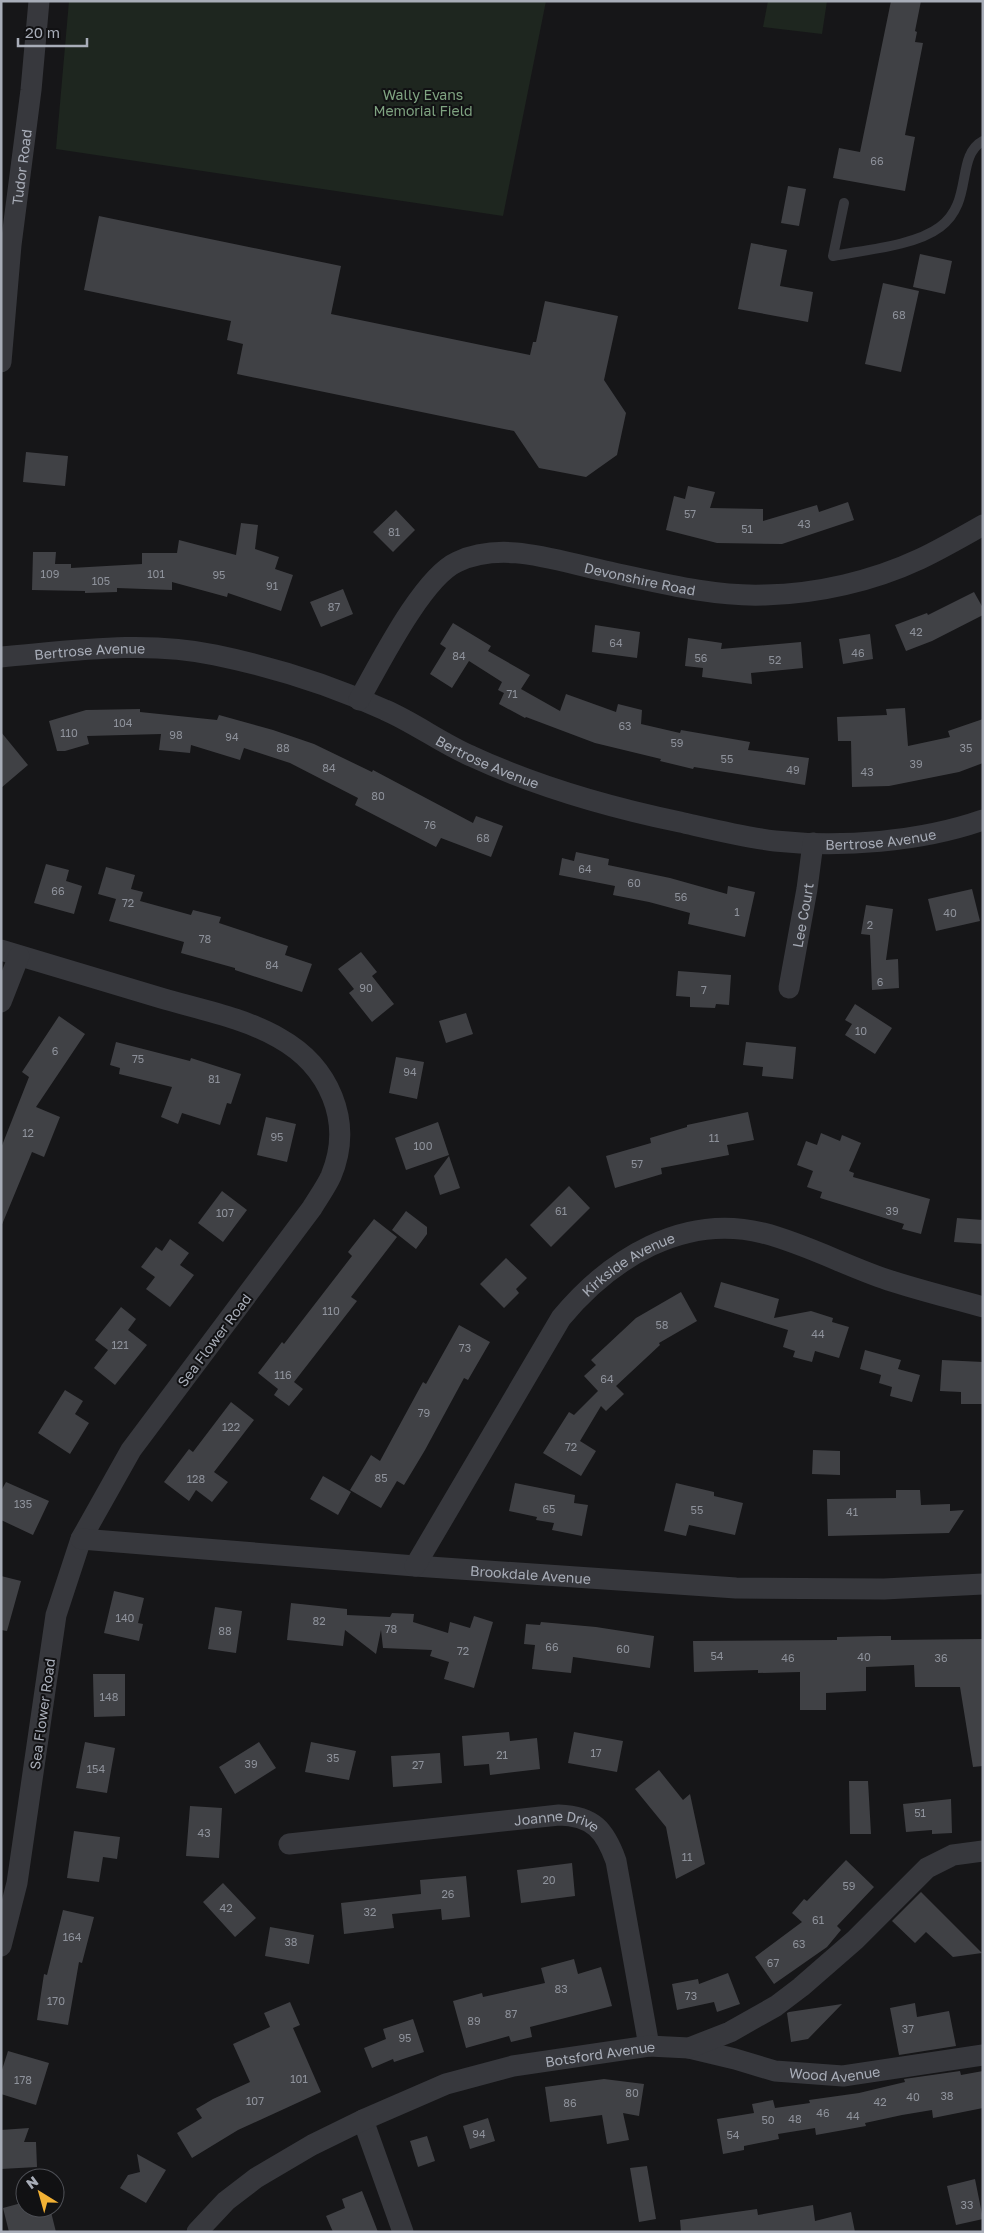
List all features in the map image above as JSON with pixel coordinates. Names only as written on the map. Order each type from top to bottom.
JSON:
[{"type":"street","name":"Tudor Road","points":[[1,362],[6,245],[31,90],[38,1]]},
{"type":"street","name":"Devonshire Road","points":[[360,700],[379,665],[433,579],[455,563],[470,557],[485,554],[521,553],[681,587],[722,593],[764,595],[806,592],[879,575],[919,560],[983,525]]},
{"type":"street","name":"Bertrose Avenue","points":[[1,657],[118,647],[164,648],[213,654],[324,685],[386,710],[468,755],[559,791],[660,818],[775,841],[861,843],[934,832],[983,820]]},
{"type":"street","name":"Lee Court","points":[[789,988],[808,889],[813,843]]},
{"type":"street","points":[[1,1002],[10,953]]},
{"type":"street","name":"Sea Flower Road","points":[[1,1946],[17,1883],[56,1615],[81,1539],[131,1450],[312,1208],[331,1176],[339,1143],[339,1119],[333,1096],[316,1068],[304,1056],[278,1037],[212,1013],[10,953]]},
{"type":"street","name":"Kirkside Avenue","points":[[415,1566],[561,1318],[582,1292],[609,1271],[635,1254],[669,1238],[699,1230],[730,1228],[762,1233],[810,1249],[887,1280],[983,1307]]},
{"type":"street","name":"Brookdale Avenue","points":[[81,1539],[415,1566],[736,1588],[884,1589],[983,1584]]},
{"type":"street","name":"Joanne Drive","points":[[290,1844],[559,1815],[581,1818],[590,1822],[605,1835],[616,1861],[649,2046]]},
{"type":"street","name":"Botsford Avenue","points":[[197,2232],[226,2201],[256,2178],[312,2145],[363,2120],[446,2084],[514,2066],[649,2046],[689,2048],[730,2032],[776,2006],[801,1988],[855,1940],[927,1868],[953,1855],[983,1851]]},
{"type":"street","name":"Wood Avenue","points":[[689,2048],[775,2071],[843,2076],[983,2055]]},
{"type":"street","points":[[363,2120],[403,2232]]},
{"type":"lane","points":[[844,203],[834,256],[905,242],[931,232],[940,227],[955,211],[962,193],[970,152],[983,142]]},
{"type":"green space","name":"Wally Evans Memorial Field","points":[[69,1],[546,1],[503,216],[56,149]]},
{"type":"green space","points":[[768,1],[827,1],[822,34],[763,27]]},
{"type":"building","points":[[891,1],[921,1],[915,31],[917,32],[915,42],[923,43],[905,135],[915,137],[905,191],[833,178],[839,148],[860,152]]},
{"type":"building","points":[[788,186],[806,189],[799,226],[781,223]]},
{"type":"building","points":[[99,216],[341,266],[331,314],[530,355],[533,342],[536,342],[545,301],[618,316],[604,380],[626,413],[617,455],[586,477],[539,468],[514,431],[237,374],[243,344],[227,340],[231,321],[84,290]]},
{"type":"building","points":[[751,243],[787,250],[780,286],[813,292],[808,322],[738,309]]},
{"type":"building","points":[[920,254],[952,261],[945,294],[913,287]]},
{"type":"building","points":[[883,283],[919,291],[901,372],[865,364]]},
{"type":"building","points":[[26,452],[68,456],[65,486],[23,482]]},
{"type":"building","points":[[688,486],[715,492],[710,508],[763,509],[763,521],[817,505],[819,512],[848,502],[854,520],[782,544],[717,543],[666,530],[674,496],[685,499]]},
{"type":"building","points":[[396,510],[415,530],[393,552],[373,532]]},
{"type":"building","points":[[241,523],[258,525],[255,549],[279,557],[275,569],[293,575],[281,611],[228,593],[227,597],[172,582],[172,590],[117,588],[117,592],[85,593],[85,591],[32,590],[33,552],[56,552],[55,564],[71,564],[71,568],[142,564],[142,553],[177,553],[179,540],[236,555]]},
{"type":"building","points":[[343,589],[353,614],[321,627],[310,602]]},
{"type":"building","points":[[974,592],[983,608],[983,615],[932,641],[906,651],[895,625],[927,613],[928,615]]},
{"type":"building","points":[[453,623],[491,646],[488,651],[530,675],[521,689],[560,711],[566,694],[616,712],[618,704],[642,710],[641,724],[680,733],[681,730],[750,742],[748,750],[809,758],[805,785],[694,767],[693,769],[595,743],[525,718],[499,704],[504,693],[498,690],[502,682],[469,661],[452,688],[430,674],[446,648],[440,644]]},
{"type":"building","points":[[595,625],[640,632],[637,658],[592,652]]},
{"type":"building","points":[[870,634],[873,659],[843,664],[839,639]]},
{"type":"building","points":[[688,638],[722,643],[721,649],[801,642],[803,668],[751,673],[752,684],[702,677],[703,668],[685,666]]},
{"type":"building","points":[[905,708],[908,746],[950,737],[948,731],[983,719],[983,763],[959,772],[889,786],[852,787],[851,741],[838,741],[837,717],[887,715],[886,709]]},
{"type":"building","points":[[140,709],[140,712],[217,720],[219,715],[273,730],[314,744],[372,772],[373,770],[473,823],[476,816],[503,826],[491,857],[441,838],[436,847],[355,805],[358,798],[290,763],[244,748],[240,760],[191,745],[190,753],[159,750],[161,734],[87,736],[89,744],[65,751],[57,751],[49,721],[86,710]]},
{"type":"building","points":[[1,732],[28,765],[1,788]]},
{"type":"building","points":[[576,852],[609,859],[608,865],[670,878],[727,894],[728,886],[755,892],[745,937],[688,924],[690,913],[613,895],[615,886],[559,875],[562,858],[574,861]]},
{"type":"building","points":[[46,864],[69,870],[66,881],[82,886],[74,914],[34,903]]},
{"type":"building","points":[[106,867],[135,875],[131,889],[143,892],[140,901],[191,915],[193,910],[221,917],[219,923],[288,946],[285,955],[312,964],[302,992],[235,970],[235,968],[181,953],[184,942],[109,921],[116,899],[98,894]]},
{"type":"building","points":[[972,889],[980,921],[936,931],[928,899]]},
{"type":"building","points":[[866,905],[893,909],[886,960],[898,959],[899,988],[872,990],[870,935],[861,934]]},
{"type":"building","points":[[361,952],[377,972],[372,976],[394,1004],[372,1022],[349,993],[354,989],[338,969]]},
{"type":"building","points":[[678,971],[731,975],[729,1005],[716,1004],[715,1008],[690,1007],[690,997],[676,996]]},
{"type":"building","points":[[855,1004],[892,1028],[875,1054],[845,1035],[852,1024],[845,1020]]},
{"type":"building","points":[[466,1013],[473,1034],[446,1043],[439,1021]]},
{"type":"building","points":[[59,1016],[85,1034],[36,1107],[60,1117],[44,1157],[32,1152],[1,1227],[1,1148],[29,1077],[22,1072]]},
{"type":"building","points":[[116,1042],[190,1061],[191,1058],[241,1074],[231,1104],[227,1103],[220,1125],[182,1113],[178,1124],[161,1117],[172,1087],[119,1074],[120,1068],[110,1065]]},
{"type":"building","points":[[746,1042],[796,1047],[793,1079],[762,1076],[763,1067],[743,1065]]},
{"type":"building","points":[[396,1057],[424,1062],[417,1099],[389,1093]]},
{"type":"building","points":[[748,1112],[754,1140],[727,1145],[729,1155],[661,1168],[662,1174],[615,1188],[606,1156],[651,1143],[650,1138],[687,1127],[687,1125]]},
{"type":"building","points":[[266,1117],[296,1124],[287,1162],[257,1155]]},
{"type":"building","points":[[438,1122],[449,1155],[406,1170],[395,1138]]},
{"type":"building","points":[[821,1133],[840,1141],[842,1135],[861,1143],[849,1171],[854,1173],[853,1177],[930,1199],[921,1234],[902,1229],[904,1224],[820,1198],[822,1192],[807,1187],[813,1171],[797,1165],[806,1141],[817,1145]]},
{"type":"building","points":[[449,1156],[460,1188],[440,1195],[434,1176]]},
{"type":"building","points":[[569,1186],[590,1208],[551,1247],[530,1225]]},
{"type":"building","points":[[222,1191],[247,1210],[223,1242],[198,1223]]},
{"type":"building","points":[[406,1211],[427,1227],[427,1234],[416,1249],[392,1230]]},
{"type":"building","points":[[957,1218],[983,1220],[983,1244],[954,1242]]},
{"type":"building","points":[[374,1219],[397,1237],[351,1297],[357,1301],[294,1382],[303,1389],[289,1406],[274,1395],[278,1389],[258,1373],[282,1342],[284,1344],[352,1256],[348,1252]]},
{"type":"building","points":[[170,1239],[189,1253],[180,1265],[194,1275],[170,1307],[146,1289],[155,1277],[141,1267],[156,1247],[162,1251]]},
{"type":"building","points":[[506,1258],[527,1278],[516,1289],[519,1293],[504,1308],[480,1284]]},
{"type":"building","points":[[721,1282],[779,1299],[774,1318],[811,1311],[833,1318],[832,1322],[849,1327],[839,1358],[815,1351],[812,1362],[793,1357],[795,1351],[783,1347],[788,1330],[714,1307]]},
{"type":"building","points":[[681,1292],[697,1321],[659,1343],[660,1345],[616,1386],[624,1394],[606,1411],[601,1406],[580,1441],[596,1451],[581,1476],[543,1453],[569,1412],[574,1415],[598,1391],[584,1376],[596,1365],[591,1360],[636,1318]]},
{"type":"building","points":[[121,1307],[136,1319],[128,1330],[147,1345],[115,1385],[94,1368],[108,1350],[95,1340]]},
{"type":"building","points":[[459,1325],[490,1342],[468,1380],[464,1378],[404,1485],[397,1481],[381,1508],[350,1490],[371,1455],[380,1461],[423,1382],[426,1384]]},
{"type":"building","points":[[865,1350],[901,1360],[898,1369],[920,1375],[912,1402],[890,1396],[892,1387],[879,1383],[881,1375],[860,1369]]},
{"type":"building","points":[[942,1360],[983,1362],[983,1404],[961,1404],[961,1392],[940,1391]]},
{"type":"building","points":[[65,1390],[83,1401],[75,1414],[89,1423],[70,1454],[38,1433]]},
{"type":"building","points":[[231,1402],[254,1420],[214,1472],[228,1482],[212,1502],[196,1490],[189,1501],[164,1482],[189,1449],[193,1452]]},
{"type":"building","points":[[813,1450],[840,1451],[840,1475],[812,1474]]},
{"type":"building","points":[[323,1476],[351,1492],[338,1515],[310,1499]]},
{"type":"building","points":[[6,1482],[49,1501],[33,1535],[1,1520],[1,1491]]},
{"type":"building","points":[[515,1483],[575,1495],[574,1503],[588,1505],[582,1536],[552,1530],[554,1523],[536,1520],[537,1517],[509,1511]]},
{"type":"building","points":[[676,1483],[714,1492],[714,1496],[743,1503],[735,1535],[689,1525],[686,1536],[664,1531]]},
{"type":"building","points":[[896,1490],[920,1490],[921,1505],[950,1504],[950,1511],[964,1510],[949,1533],[828,1536],[827,1499],[896,1498]]},
{"type":"building","points":[[1,1576],[21,1581],[7,1631],[1,1630]]},
{"type":"building","points":[[114,1591],[144,1598],[138,1623],[143,1624],[139,1641],[104,1633]]},
{"type":"building","points":[[291,1603],[347,1609],[347,1615],[390,1617],[392,1613],[414,1614],[413,1622],[448,1633],[450,1622],[470,1628],[474,1616],[493,1622],[474,1688],[444,1679],[449,1662],[430,1656],[432,1650],[383,1648],[381,1630],[376,1654],[345,1630],[343,1646],[287,1640]]},
{"type":"building","points":[[215,1607],[242,1611],[236,1653],[208,1649]]},
{"type":"building","points":[[541,1622],[596,1627],[654,1636],[650,1668],[573,1657],[571,1673],[532,1669],[535,1645],[524,1644],[526,1624],[540,1625]]},
{"type":"building","points":[[891,1636],[891,1640],[983,1639],[983,1766],[973,1767],[960,1687],[915,1687],[914,1665],[866,1667],[866,1691],[826,1693],[826,1710],[800,1710],[800,1672],[758,1673],[758,1670],[694,1672],[693,1641],[837,1640],[837,1637]]},
{"type":"building","points":[[93,1674],[125,1674],[125,1716],[94,1717]]},
{"type":"building","points":[[509,1732],[510,1741],[537,1738],[540,1769],[490,1775],[489,1764],[464,1766],[462,1736]]},
{"type":"building","points":[[574,1732],[623,1741],[617,1772],[568,1763]]},
{"type":"building","points":[[85,1742],[115,1748],[107,1793],[76,1788]]},
{"type":"building","points":[[259,1742],[276,1768],[235,1794],[219,1767]]},
{"type":"building","points":[[311,1742],[356,1751],[349,1780],[305,1772]]},
{"type":"building","points":[[440,1753],[442,1783],[393,1787],[391,1756]]},
{"type":"building","points":[[659,1770],[683,1800],[690,1794],[705,1864],[676,1879],[666,1827],[635,1789]]},
{"type":"building","points":[[849,1781],[868,1781],[871,1834],[850,1834]]},
{"type":"building","points":[[951,1799],[952,1833],[932,1834],[932,1830],[906,1832],[903,1804]]},
{"type":"building","points":[[190,1806],[222,1808],[219,1858],[186,1856]]},
{"type":"building","points":[[74,1831],[120,1837],[117,1859],[103,1857],[99,1882],[67,1878]]},
{"type":"building","points":[[846,1860],[874,1887],[837,1926],[841,1930],[827,1947],[774,1984],[755,1957],[802,1922],[792,1913],[804,1899],[807,1901]]},
{"type":"building","points":[[572,1863],[575,1896],[521,1903],[517,1870]]},
{"type":"building","points":[[466,1876],[470,1917],[442,1920],[441,1909],[392,1914],[394,1928],[344,1934],[341,1903],[421,1894],[420,1880]]},
{"type":"building","points":[[223,1883],[256,1918],[235,1937],[203,1902]]},
{"type":"building","points":[[921,1892],[982,1953],[953,1957],[926,1932],[915,1943],[892,1921]]},
{"type":"building","points":[[63,1910],[94,1917],[82,1963],[79,1962],[68,2025],[37,2020],[44,1974],[47,1975]]},
{"type":"building","points":[[270,1927],[314,1935],[309,1964],[265,1956]]},
{"type":"building","points":[[574,1959],[578,1974],[601,1967],[612,2006],[530,2027],[532,2037],[511,2042],[509,2036],[466,2048],[453,2001],[482,1993],[483,1997],[545,1983],[541,1968]]},
{"type":"building","points":[[728,1973],[740,2004],[717,2012],[714,2002],[677,2010],[672,1984],[698,1979],[699,1984]]},
{"type":"building","points":[[290,2002],[300,2025],[293,2028],[321,2092],[238,2130],[192,2158],[177,2133],[202,2118],[196,2109],[250,2082],[233,2044],[270,2027],[264,2013]]},
{"type":"building","points":[[915,2003],[917,2017],[949,2011],[956,2046],[899,2055],[890,2008]]},
{"type":"building","points":[[842,2004],[808,2039],[791,2042],[787,2013]]},
{"type":"building","points":[[413,2019],[424,2052],[394,2062],[393,2059],[372,2068],[364,2048],[386,2039],[383,2029]]},
{"type":"building","points":[[8,2051],[49,2063],[36,2105],[1,2094],[1,2073]]},
{"type":"building","points":[[960,2071],[961,2075],[983,2071],[983,2108],[933,2118],[932,2110],[865,2123],[866,2126],[816,2135],[815,2128],[778,2134],[779,2139],[744,2146],[744,2150],[723,2154],[717,2119],[754,2113],[752,2104],[773,2100],[775,2108],[810,2103],[809,2100],[859,2093],[905,2082],[904,2079]]},
{"type":"building","points":[[604,2079],[644,2084],[639,2116],[623,2113],[629,2140],[607,2144],[602,2115],[550,2122],[545,2087]]},
{"type":"building","points":[[488,2118],[495,2141],[470,2149],[463,2126]]},
{"type":"building","points":[[29,2128],[24,2142],[36,2142],[37,2167],[1,2169],[1,2130]]},
{"type":"building","points":[[427,2136],[435,2161],[418,2167],[410,2141]]},
{"type":"building","points":[[137,2154],[166,2170],[146,2203],[120,2188],[128,2175],[140,2172]]},
{"type":"building","points":[[647,2166],[656,2219],[639,2222],[630,2168]]},
{"type":"building","points":[[975,2179],[983,2219],[956,2225],[947,2186]]},
{"type":"building","points":[[362,2191],[378,2232],[333,2232],[326,2216],[345,2208],[342,2199]]},
{"type":"building","points":[[15,2205],[15,2218],[52,2218],[56,2232],[9,2232],[3,2208]]},
{"type":"building","points":[[813,2205],[815,2221],[851,2212],[855,2232],[681,2232],[680,2220],[757,2209],[758,2215]]}]
